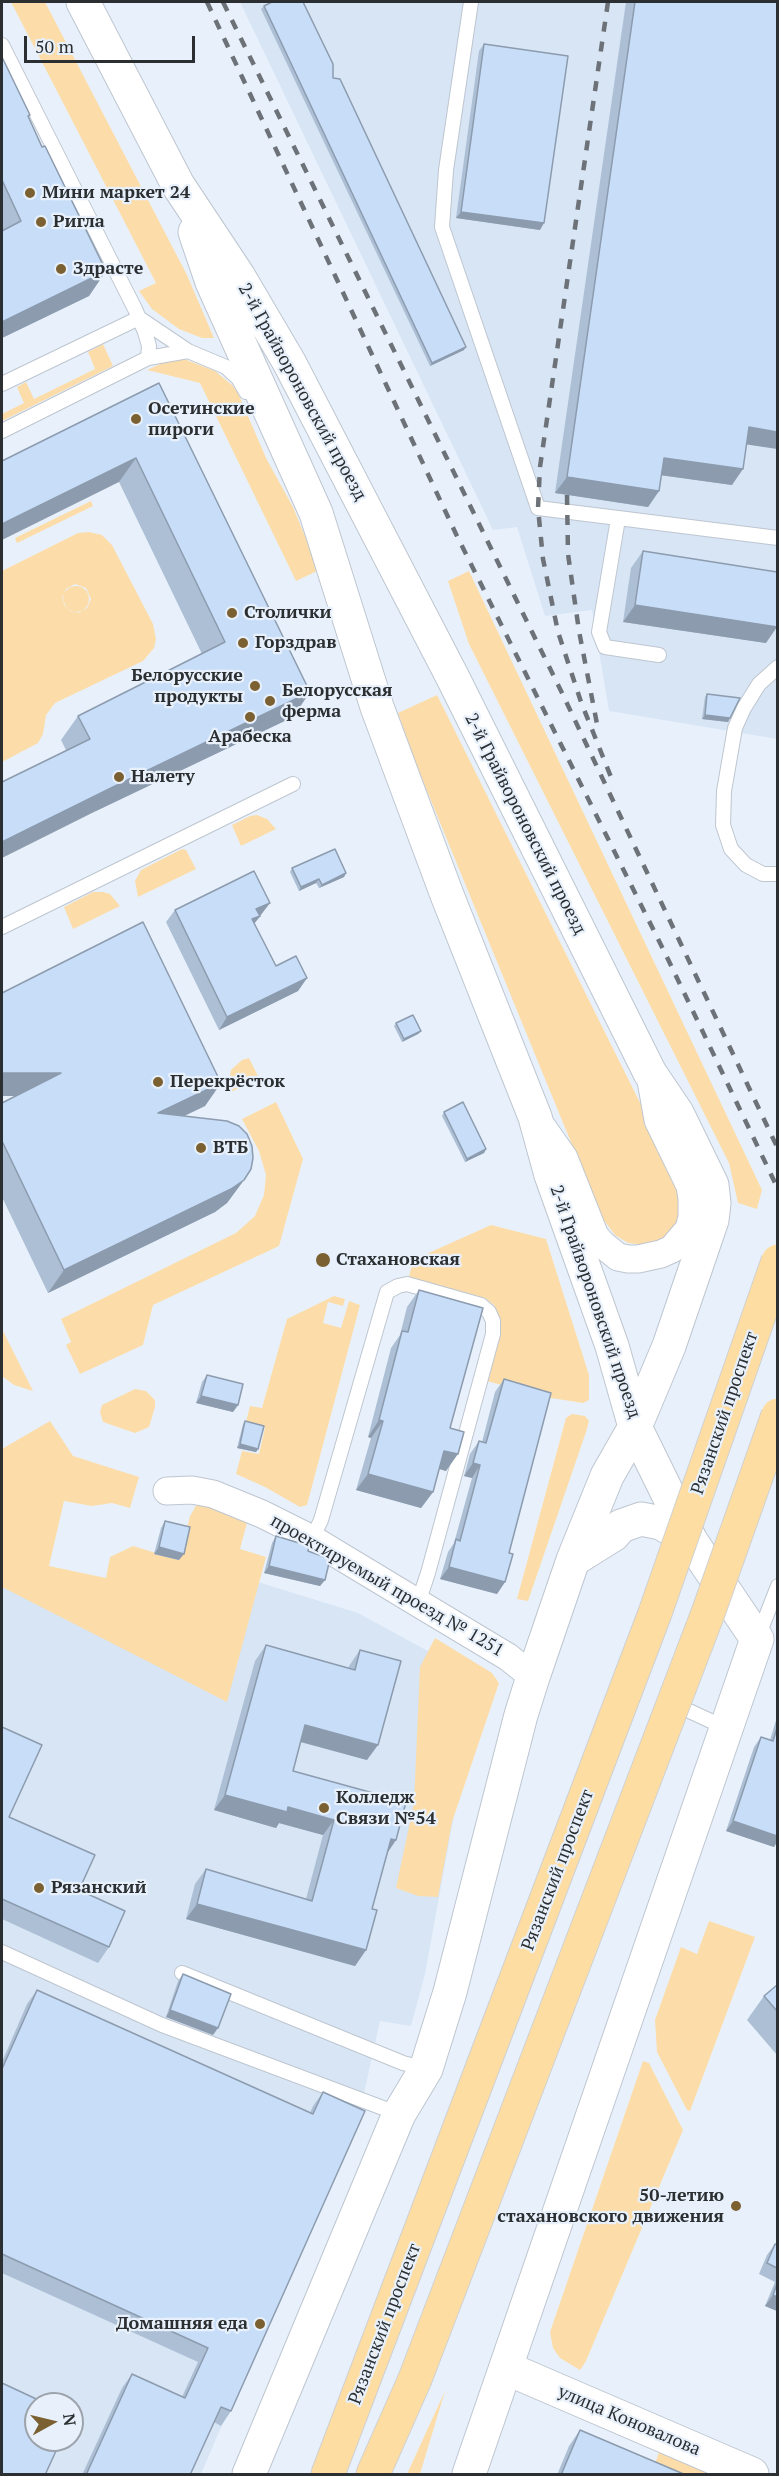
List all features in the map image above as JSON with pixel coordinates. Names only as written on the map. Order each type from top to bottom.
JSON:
[{"type":"main road","name":"2-й Грайвороновский проезд","points":[[83,2],[178,185],[239,277],[290,362],[447,668],[650,1073],[677,1113],[712,1185],[714,1203],[712,1220],[669,1346],[635,1427]]},
{"type":"main road","name":"2-й Грайвороновский проезд","points":[[178,185],[212,282],[316,513],[381,718],[451,905],[535,1117],[551,1174],[612,1346],[635,1427]]},
{"type":"main road","name":"Рязанский проспект","points":[[328,2475],[655,1613],[777,1261]]},
{"type":"main road","points":[[373,2475],[416,2379],[708,1613],[777,1415]]},
{"type":"main road","points":[[469,2475],[757,1639],[691,1541],[635,1427]]},
{"type":"main road","points":[[249,2475],[399,2114],[426,2069],[450,1992],[521,1715],[533,1677],[573,1560],[608,1476],[635,1427]]},
{"type":"main road","points":[[573,1560],[613,1535],[621,1526],[641,1519],[661,1523],[691,1541]]},
{"type":"main road","name":"улица Коновалова","points":[[506,2368],[752,2475]]},
{"type":"street","points":[[535,1117],[564,1158],[595,1236],[602,1244],[618,1257],[628,1259],[661,1254],[672,1249],[689,1229],[692,1199],[690,1186],[658,1120],[650,1073]]},
{"type":"street","name":"проектируемый проезд № 1251","points":[[167,1491],[192,1490],[213,1494],[262,1514],[312,1539],[508,1657],[533,1677]]},
{"type":"lane","points":[[471,2],[446,170],[442,227],[538,508],[777,538]]},
{"type":"lane","points":[[2,45],[139,318],[149,346],[148,358]]},
{"type":"lane","points":[[139,318],[188,351],[226,367],[238,378],[252,403],[281,433]]},
{"type":"lane","points":[[2,384],[139,318]]},
{"type":"lane","points":[[2,430],[148,358],[188,351]]},
{"type":"lane","points":[[618,519],[599,632],[604,647],[659,655]]},
{"type":"lane","points":[[777,667],[759,684],[735,728],[724,791],[723,825],[731,849],[746,865],[764,874],[777,874]]},
{"type":"lane","points":[[2,927],[293,784]]},
{"type":"lane","points":[[312,1539],[321,1520],[387,1292],[407,1284],[481,1305],[489,1312],[493,1321],[493,1334],[428,1574],[418,1603]]},
{"type":"lane","points":[[757,1639],[776,1594]]},
{"type":"lane","points":[[687,1710],[726,1728]]},
{"type":"lane","points":[[2,1952],[162,2025],[399,2114]]},
{"type":"lane","points":[[182,1973],[403,2063],[426,2069]]},
{"type":"shaded area","points":[[11,2],[45,2],[187,275],[214,338],[202,338],[179,329],[152,309],[139,291],[156,283]]},
{"type":"shaded area","points":[[240,2],[777,2],[777,739],[609,711],[592,610],[545,616],[517,527],[493,530]]},
{"type":"shaded area","points":[[103,344],[113,366],[2,421],[2,414],[24,403],[17,387],[26,382],[34,399],[95,369],[88,352]]},
{"type":"shaded area","points":[[184,359],[215,371],[238,393],[267,460],[293,507],[319,570],[296,581],[200,383],[147,370],[169,360]]},
{"type":"shaded area","points":[[91,501],[93,506],[17,543],[15,538]]},
{"type":"shaded area","points":[[89,532],[102,535],[112,545],[153,624],[156,639],[154,648],[143,661],[55,703],[46,715],[43,734],[38,743],[2,762],[2,571],[78,533]],"holes":[[[75,584],[86,588],[91,599],[87,608],[78,613],[67,609],[62,598],[66,589]]]},
{"type":"shaded area","points":[[469,571],[762,1190],[757,1209],[738,1203],[729,1163],[469,644],[448,581]]},
{"type":"shaded area","points":[[76,586],[85,590],[89,599],[85,608],[76,612],[67,608],[63,599],[67,590]]},
{"type":"shaded area","points":[[437,695],[680,1183],[680,1221],[661,1241],[646,1245],[628,1243],[615,1235],[602,1218],[416,764],[398,713]]},
{"type":"shaded area","points":[[257,815],[267,819],[276,829],[241,846],[232,825]]},
{"type":"shaded area","points":[[182,849],[186,850],[196,869],[138,897],[135,881],[141,870]]},
{"type":"shaded area","points":[[93,892],[110,894],[120,906],[73,929],[64,907]]},
{"type":"shaded area","points":[[249,1058],[259,1078],[231,1092],[229,1080],[231,1070],[242,1060]]},
{"type":"shaded area","points":[[276,1102],[303,1159],[279,1246],[153,1305],[143,1345],[80,1374],[66,1345],[71,1342],[61,1319],[236,1233],[255,1216],[264,1195],[266,1175],[259,1151],[242,1119]]},
{"type":"shaded area","points":[[491,1225],[546,1239],[589,1375],[589,1400],[583,1403],[545,1397],[487,1381],[501,1321],[494,1305],[485,1298],[409,1277],[413,1260]]},
{"type":"shaded area","points":[[334,1296],[345,1299],[343,1306],[328,1302],[323,1323],[341,1328],[349,1301],[360,1305],[307,1505],[300,1507],[236,1474],[242,1451],[259,1454],[265,1428],[246,1422],[250,1406],[262,1408],[287,1319]]},
{"type":"shaded area","points":[[2,1329],[33,1391],[14,1385],[2,1376]]},
{"type":"shaded area","points":[[135,1389],[146,1391],[155,1400],[149,1427],[135,1433],[103,1422],[100,1412],[102,1405]]},
{"type":"shaded area","points":[[572,1414],[585,1416],[589,1421],[586,1432],[528,1601],[517,1599],[566,1418]]},
{"type":"shaded area","points":[[50,1421],[73,1456],[139,1477],[130,1508],[112,1503],[92,1506],[64,1501],[49,1566],[106,1578],[110,1557],[133,1546],[179,1560],[190,1516],[197,1504],[249,1515],[240,1549],[266,1557],[227,1702],[2,1587],[2,1449]]},
{"type":"shaded area","points":[[2,1581],[258,1582],[358,1613],[492,1686],[458,1793],[425,1974],[411,2026],[380,2021],[364,2093],[201,2474],[2,2474]]},
{"type":"shaded area","points":[[435,1638],[492,1673],[499,1683],[452,1822],[438,1897],[418,1896],[396,1888],[414,1803],[420,1667]]},
{"type":"shaded area","points":[[709,1921],[755,1937],[690,2111],[687,2110],[657,2052],[655,2020],[681,1947],[697,1954]]},
{"type":"shaded area","points":[[643,2061],[649,2063],[683,2130],[586,2361],[580,2370],[560,2358],[553,2348],[550,2332]]},
{"type":"shaded area","points":[[445,2391],[420,2474],[407,2474]]},
{"type":"shaded area","points":[[659,2452],[710,2474],[679,2474],[655,2464]]},
{"type":"building","points":[[272,2],[303,2],[333,64],[333,78],[340,79],[466,347],[432,363],[264,6]]},
{"type":"building","points":[[635,2],[777,2],[777,432],[749,427],[743,469],[664,458],[659,491],[567,477]]},
{"type":"building","points":[[484,44],[568,56],[544,223],[461,212]]},
{"type":"building","points":[[2,57],[30,115],[28,116],[42,147],[45,146],[106,271],[2,322],[2,231],[21,221],[2,180]]},
{"type":"building","points":[[159,383],[310,692],[2,842],[2,782],[90,739],[78,716],[225,642],[136,458],[2,524],[2,461]]},
{"type":"building","points":[[643,551],[777,572],[777,627],[635,605]]},
{"type":"building","points":[[707,694],[740,698],[730,718],[705,715]]},
{"type":"building","points":[[335,849],[346,873],[322,885],[319,879],[301,887],[292,868]]},
{"type":"building","points":[[254,871],[270,903],[256,909],[260,916],[252,919],[276,966],[296,956],[307,978],[227,1017],[175,910]]},
{"type":"building","points":[[143,922],[221,1083],[158,1113],[227,1121],[239,1126],[247,1134],[252,1146],[251,1169],[244,1180],[231,1189],[64,1270],[2,1141],[2,1103],[61,1073],[2,1073],[2,993]]},
{"type":"building","points":[[413,1015],[421,1031],[404,1039],[396,1023]]},
{"type":"building","points":[[463,1102],[486,1149],[467,1159],[444,1112]]},
{"type":"building","points":[[419,1290],[483,1308],[450,1428],[464,1432],[458,1454],[444,1451],[433,1492],[368,1474],[383,1421],[379,1420],[402,1331],[408,1332]]},
{"type":"building","points":[[207,1375],[243,1384],[238,1405],[201,1396]]},
{"type":"building","points":[[504,1379],[551,1393],[509,1553],[513,1554],[505,1582],[449,1567],[456,1539],[460,1541],[480,1465],[473,1463],[479,1441],[486,1443]]},
{"type":"building","points":[[245,1421],[264,1426],[258,1449],[240,1444]]},
{"type":"building","points":[[165,1521],[190,1527],[184,1554],[159,1547]]},
{"type":"building","points":[[276,1536],[309,1546],[308,1551],[330,1559],[325,1580],[269,1566]]},
{"type":"building","points":[[266,1645],[355,1670],[360,1650],[401,1661],[378,1745],[305,1725],[293,1771],[406,1802],[396,1840],[391,1839],[372,1909],[377,1910],[366,1950],[197,1904],[206,1869],[312,1901],[334,1820],[288,1807],[287,1812],[225,1795]]},
{"type":"building","points":[[2,1727],[42,1745],[9,1817],[95,1855],[79,1890],[125,1911],[109,1947],[2,1899]]},
{"type":"building","points":[[777,1728],[777,1836],[733,1821],[761,1737],[773,1741]]},
{"type":"building","points":[[183,1974],[231,1994],[218,2028],[170,2010]]},
{"type":"building","points":[[777,1985],[777,2011],[764,1996]]},
{"type":"building","points":[[37,1990],[313,2114],[323,2092],[365,2111],[231,2411],[221,2407],[190,2475],[86,2475],[132,2374],[185,2398],[208,2348],[2,2254],[2,2069]]},
{"type":"building","points":[[775,2244],[777,2245],[777,2268],[767,2263]]},
{"type":"building","points":[[777,2284],[777,2297],[773,2295]]},
{"type":"building","points":[[2,2383],[24,2393],[24,2452],[56,2452],[45,2475],[2,2475]]},
{"type":"building","points":[[580,2430],[686,2475],[561,2475]]},
{"type":"railway","points":[[207,2],[456,534],[666,955],[778,1189]]},
{"type":"railway","points":[[223,2],[563,695],[778,1149]]},
{"type":"railway","points":[[608,2],[540,467],[538,508],[543,559],[558,632],[581,702],[611,777]]},
{"type":"railway","points":[[567,495],[568,554],[579,631],[597,724]]},
{"type":"place","name":"Мини маркет 24","points":[[30,193]]},
{"type":"place","name":"Ригла","points":[[41,222]]},
{"type":"place","name":"Здрасте","points":[[61,269]]},
{"type":"place","name":"Осетинские пироги","points":[[136,419]]},
{"type":"place","name":"Столички","points":[[232,613]]},
{"type":"place","name":"Горздрав","points":[[243,643]]},
{"type":"place","name":"Белорусские продукты","points":[[255,686]]},
{"type":"place","name":"Белорусская ферма","points":[[270,701]]},
{"type":"place","name":"Арабеска","points":[[250,717]]},
{"type":"place","name":"Налету","points":[[119,777]]},
{"type":"place","name":"Перекрёсток","points":[[158,1082]]},
{"type":"place","name":"ВТБ","points":[[201,1148]]},
{"type":"place","name":"Стахановская","points":[[323,1260]]},
{"type":"place","name":"Колледж Связи №54","points":[[324,1808]]},
{"type":"place","name":"Рязанский","points":[[39,1888]]},
{"type":"place","name":"50-летию стахановского движения","points":[[736,2206]]},
{"type":"place","name":"Домашняя еда","points":[[260,2324]]}]
